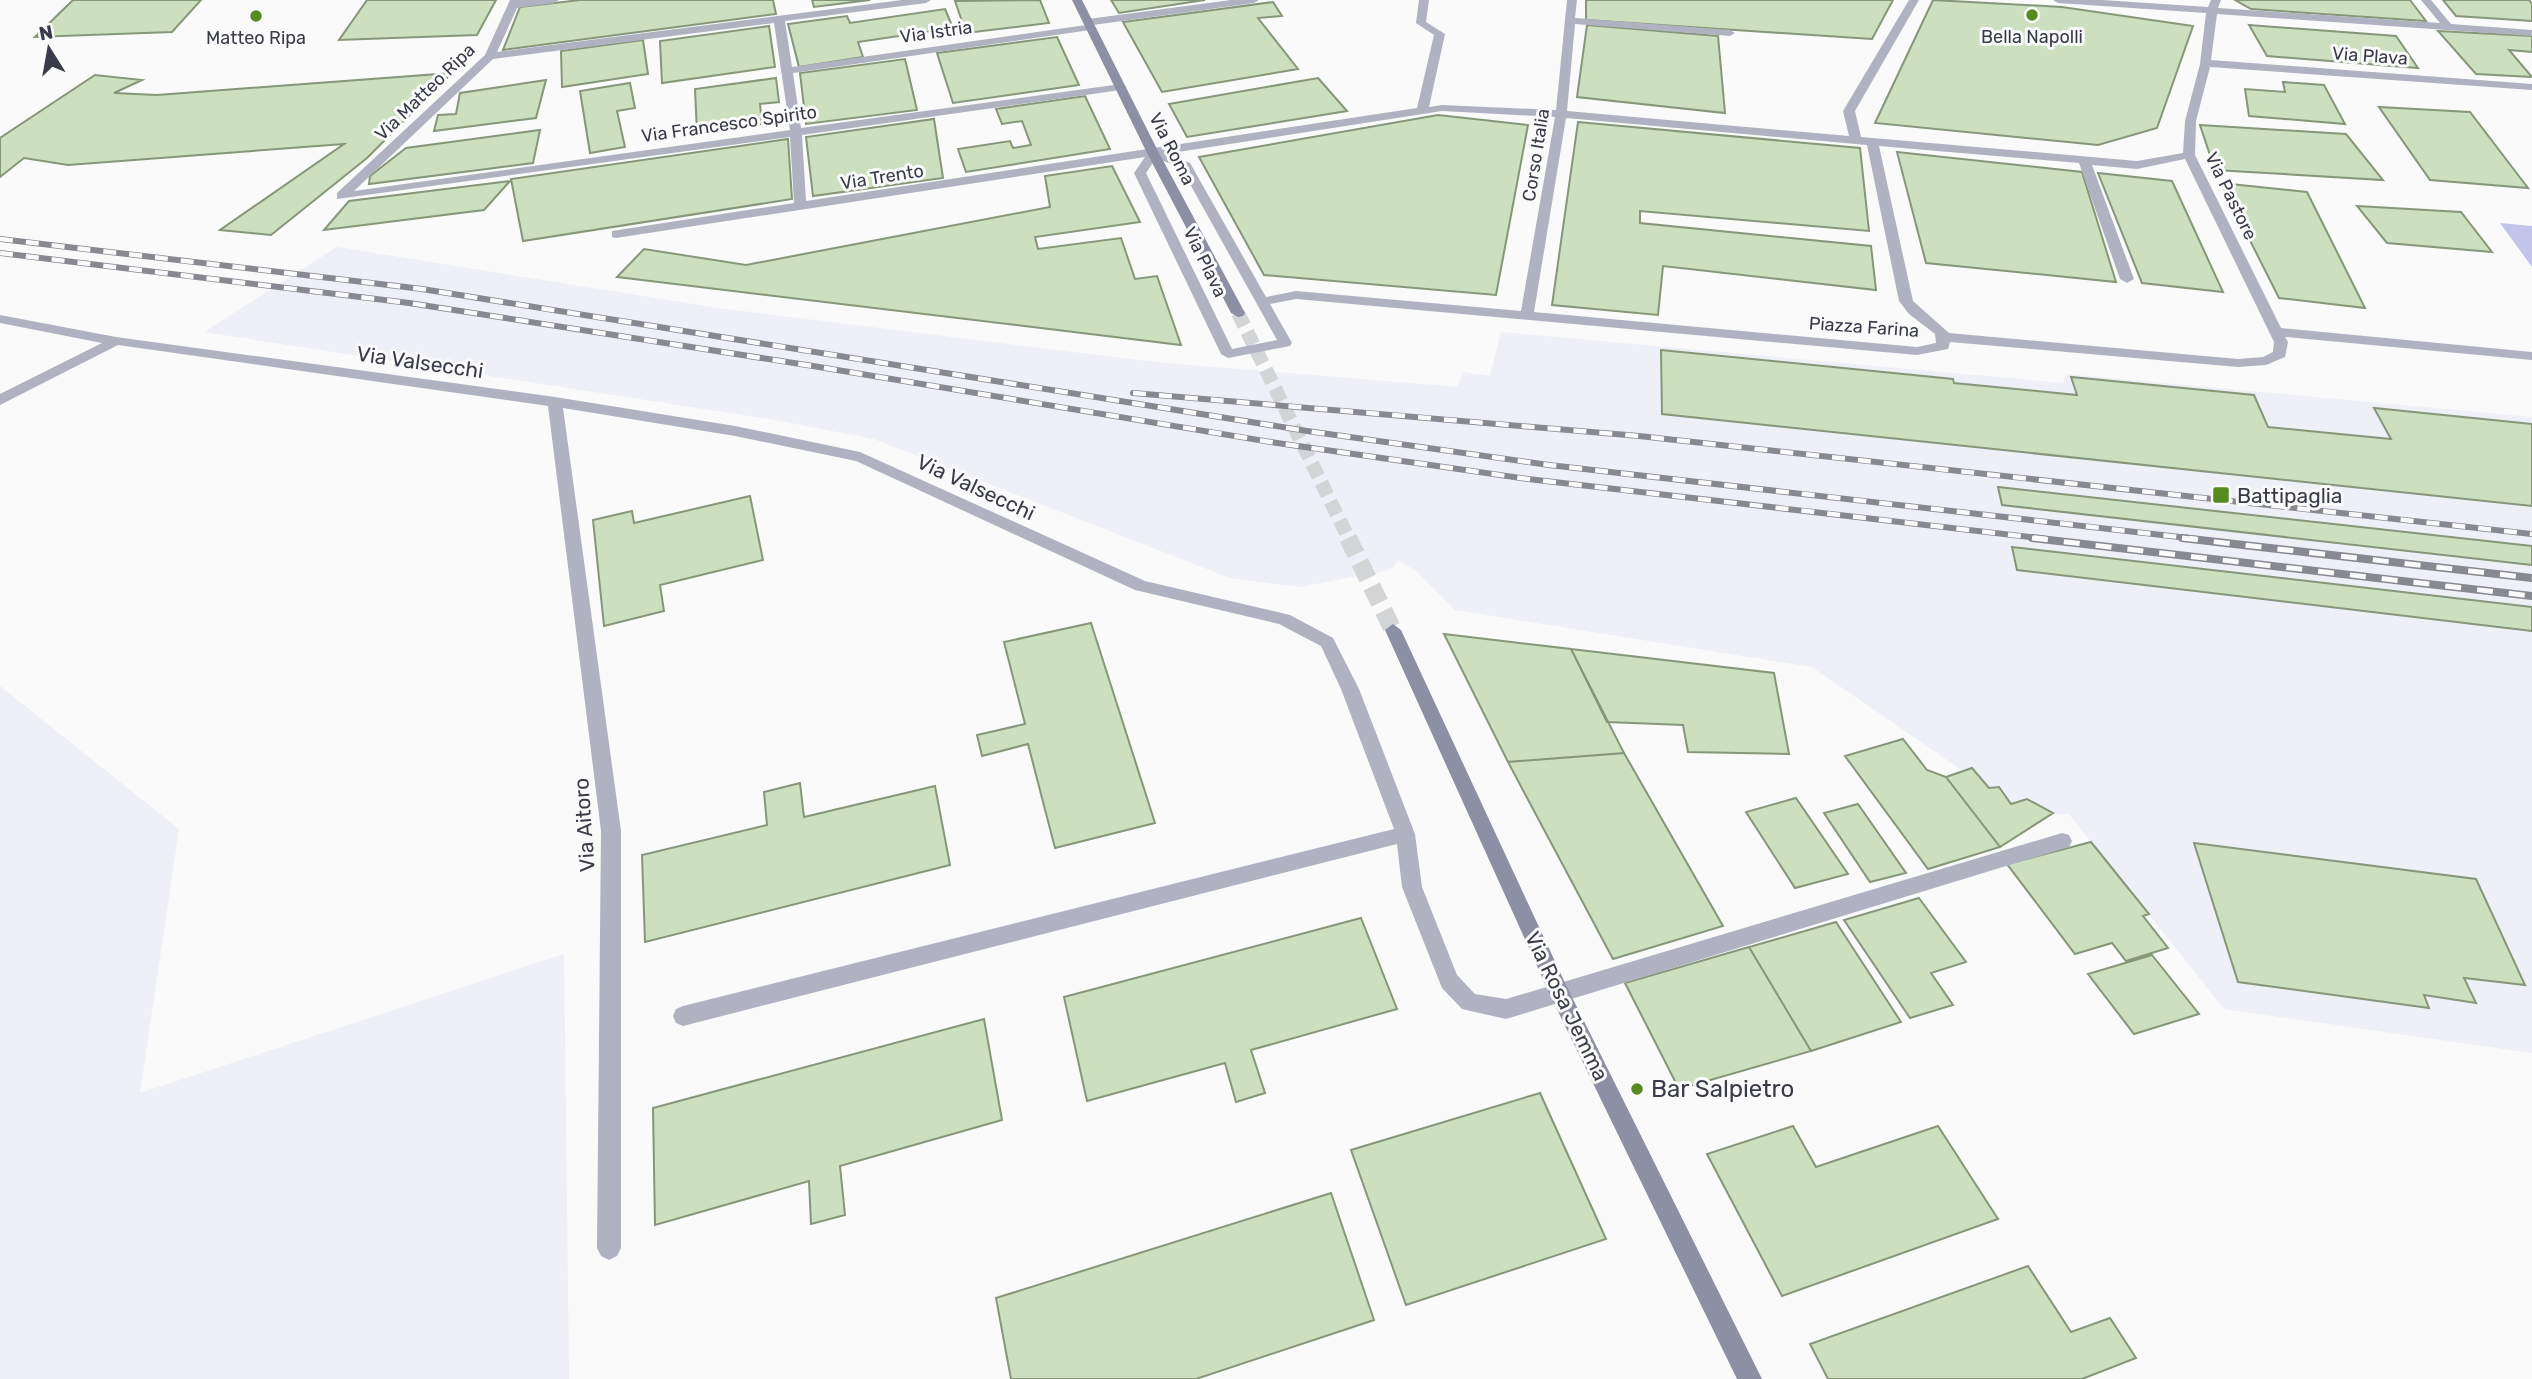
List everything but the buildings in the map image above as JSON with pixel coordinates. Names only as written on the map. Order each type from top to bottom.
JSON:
[{"type":"main road","name":"Via Roma","points":[[1077,0],[1153,153],[1238,313]]},
{"type":"main road","name":"Via Rosa Jemma","points":[[1393,630],[1559,992],[1750,1379]]},
{"type":"street","points":[[514,3],[554,0]]},
{"type":"street","points":[[490,56],[926,0]]},
{"type":"street","name":"Via Istria","points":[[786,71],[1254,0]]},
{"type":"street","points":[[1422,111],[1440,34],[1421,23],[1424,0]]},
{"type":"street","name":"Corso Italia","points":[[1527,315],[1561,114],[1572,0]]},
{"type":"street","points":[[1855,138],[1849,111],[1914,0]]},
{"type":"street","points":[[2058,0],[2213,6],[2532,33]]},
{"type":"street","points":[[2426,0],[2449,28]]},
{"type":"street","name":"Via Matteo Ripa","points":[[341,196],[490,56],[514,3]]},
{"type":"street","name":"Via Pastore","points":[[2213,6],[2205,64],[2186,136],[2189,155],[2277,332]]},
{"type":"street","points":[[779,19],[796,133],[800,207]]},
{"type":"street","points":[[1570,22],[1730,33]]},
{"type":"street","name":"Via Plava","points":[[2205,64],[2532,87]]},
{"type":"street","name":"Via Francesco Spirito","points":[[341,196],[1121,87]]},
{"type":"street","points":[[1153,153],[1442,108],[1561,114],[1855,138],[2137,165],[2189,155]]},
{"type":"street","points":[[1872,140],[1906,300],[1913,312],[1936,327],[1944,337]]},
{"type":"street","name":"Via Plava","points":[[1153,153],[1186,166],[1284,343],[1228,354],[1140,173],[1153,153]]},
{"type":"street","name":"Via Trento","points":[[616,234],[1153,153]]},
{"type":"street","points":[[2084,160],[2127,279]]},
{"type":"street","points":[[1263,302],[1296,295],[1527,315]]},
{"type":"street","name":"Piazza Farina","points":[[1527,315],[1917,351],[1943,346],[1944,337],[2238,363],[2254,363],[2273,358],[2282,349],[2277,332]]},
{"type":"street","name":"Via Valsecchi","points":[[0,319],[116,341],[555,402],[735,431],[860,457],[1141,586],[1284,619],[1327,642],[1350,689],[1405,834],[1412,887],[1449,981],[1469,1002],[1506,1009],[2062,841]]},
{"type":"street","points":[[2277,332],[2532,356]]},
{"type":"street","points":[[0,400],[116,341]]},
{"type":"street","name":"Via Aitoro","points":[[555,402],[611,831],[608,1248]]},
{"type":"street","points":[[683,1016],[1405,834]]},
{"type":"shaded area","points":[[2500,223],[2532,226],[2532,267]]},
{"type":"shaded area","points":[[337,247],[718,308],[1154,362],[1457,387],[1464,372],[1490,376],[1501,332],[2063,383],[2066,374],[2532,417],[2532,1053],[2224,1009],[2069,814],[2027,815],[1812,667],[1455,610],[1415,570],[1398,561],[1390,570],[1299,587],[1230,578],[874,439],[775,420],[204,332]]},
{"type":"shaded area","points":[[0,686],[179,829],[140,1093],[564,954],[569,1379],[0,1379]]},
{"type":"tunnel","points":[[1238,313],[1349,539]]},
{"type":"tunnel","points":[[1348,538],[1393,630]]},
{"type":"railway","points":[[11,240],[0,239],[422,289],[1307,431],[1549,465],[2197,539]]},
{"type":"railway","points":[[0,253],[409,303],[813,366],[1277,443],[1528,479],[2047,539]]},
{"type":"railway","points":[[1133,393],[1639,436],[2532,534]]},
{"type":"railway","points":[[2032,538],[2532,596]]},
{"type":"railway","points":[[2182,538],[2532,578]]},
{"type":"place","name":"Bella Napolli","points":[[2032,15]]},
{"type":"place","name":"Matteo Ripa","points":[[256,16]]},
{"type":"place","name":"Battipaglia","points":[[2221,495]]},
{"type":"place","name":"Bar Salpietro","points":[[1637,1089]]}]
